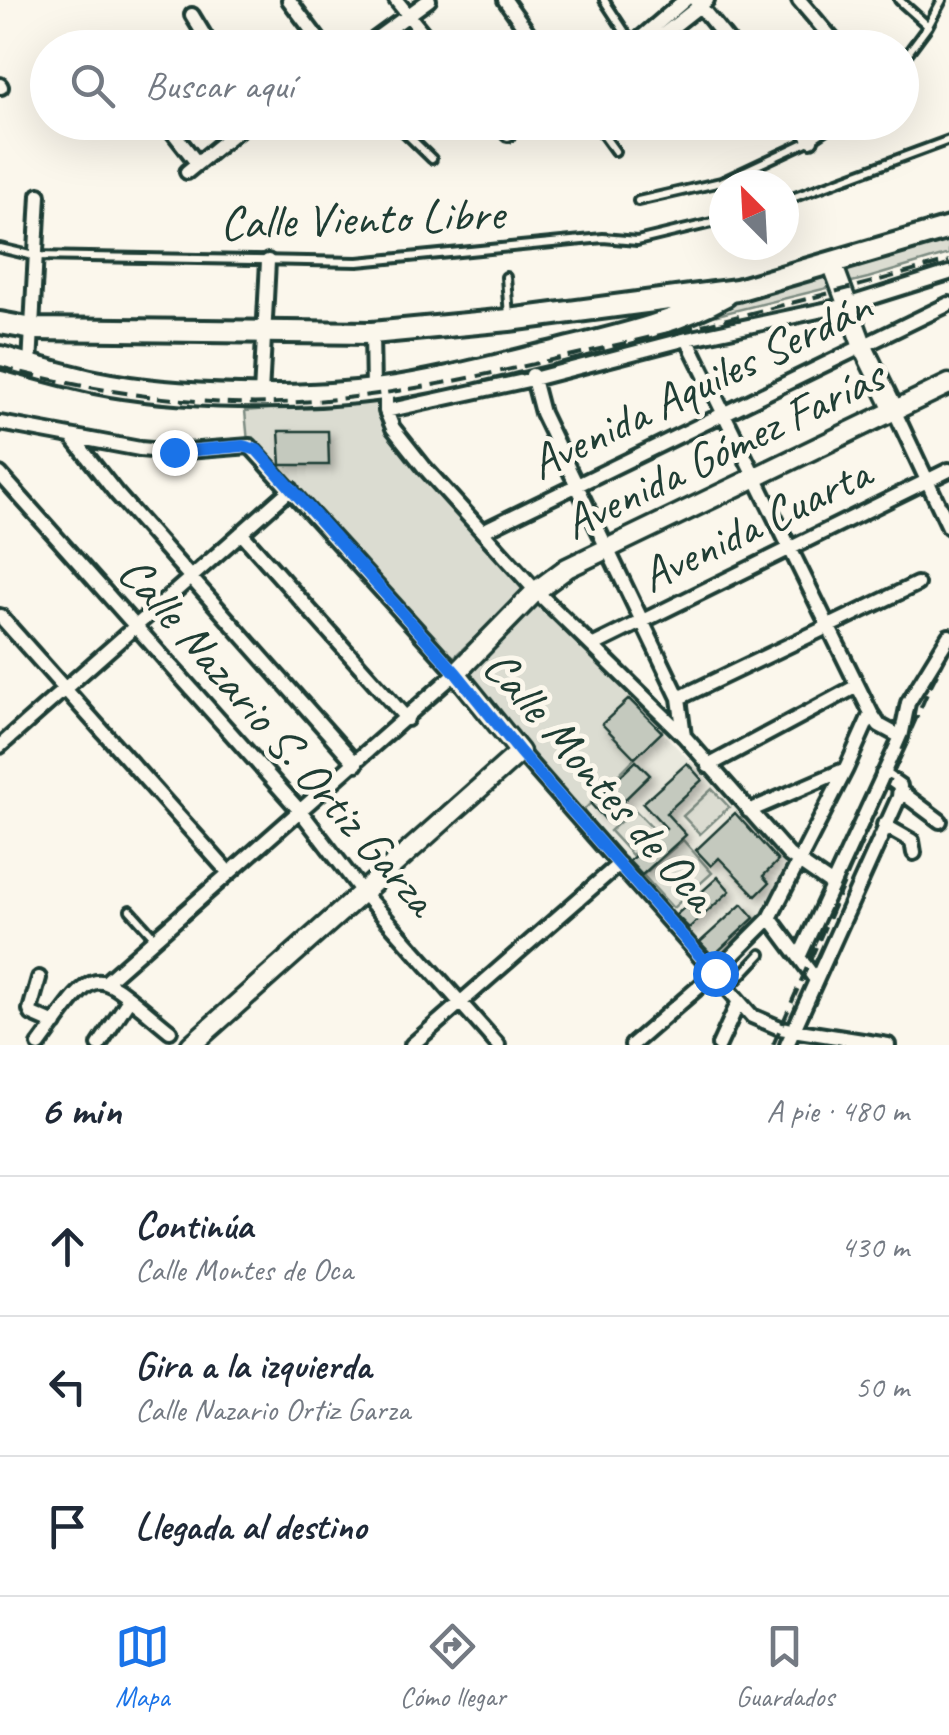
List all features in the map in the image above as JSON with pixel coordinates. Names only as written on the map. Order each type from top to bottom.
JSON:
[{"type":"main road","points":[[0,324],[33,329],[372,333],[509,320],[737,290],[949,228]]},
{"type":"main road","points":[[832,263],[863,348],[894,410]]},
{"type":"main road","points":[[0,357],[98,383],[188,392],[262,396],[379,389],[530,368],[690,316],[737,290]]},
{"type":"main road","name":"Avenida Gómez Farías","points":[[456,673],[536,590],[568,568],[949,384]]},
{"type":"main road","name":"Calle Montes de Oca","points":[[456,673],[520,752]]},
{"type":"main road","points":[[191,1045],[520,752]]},
{"type":"street","points":[[289,0],[312,30]]},
{"type":"street","points":[[396,0],[420,30]]},
{"type":"street","points":[[387,30],[429,0]]},
{"type":"street","points":[[505,0],[526,30]]},
{"type":"street","points":[[650,30],[685,0]]},
{"type":"street","points":[[799,0],[825,30]]},
{"type":"street","points":[[667,30],[700,2],[721,30]]},
{"type":"street","points":[[192,15],[201,30]]},
{"type":"street","points":[[176,140],[192,168],[226,140]]},
{"type":"street","points":[[30,365],[40,195]]},
{"type":"street","points":[[262,396],[268,261]]},
{"type":"street","points":[[386,411],[530,368],[847,305],[949,272]]},
{"type":"street","name":"Avenida Aquiles Serdán","points":[[482,531],[949,304]]},
{"type":"street","points":[[372,333],[379,389],[393,428],[408,447],[536,590],[684,736],[798,861],[832,884]]},
{"type":"street","points":[[687,338],[870,713],[879,724],[901,737]]},
{"type":"street","points":[[530,368],[542,412],[679,698],[684,736]]},
{"type":"street","points":[[894,410],[949,527]]},
{"type":"street","points":[[0,423],[72,436],[116,494],[356,764]]},
{"type":"street","name":"Calle Montes de Oca","points":[[72,436],[120,447],[174,452],[243,446],[257,450],[456,673]]},
{"type":"street","name":"Avenida Cuarta","points":[[594,645],[949,470]]},
{"type":"street","name":"Calle Nazario S. Ortiz Garza","points":[[0,474],[301,812],[363,893],[498,1045]]},
{"type":"street","points":[[0,746],[291,489]]},
{"type":"street","points":[[241,533],[407,719]]},
{"type":"street","points":[[679,698],[917,584]]},
{"type":"street","points":[[0,616],[228,873]]},
{"type":"street","points":[[800,955],[901,737],[908,703],[949,636]]},
{"type":"street","points":[[39,1045],[86,984],[108,980],[456,673]]},
{"type":"street","points":[[708,766],[857,686]]},
{"type":"street","points":[[632,1045],[715,973],[770,918],[870,713]]},
{"type":"street","name":"Calle Montes de Oca","points":[[520,752],[752,1016],[787,1029]]},
{"type":"street","points":[[749,810],[846,769]]},
{"type":"street","points":[[884,774],[940,821]]},
{"type":"street","points":[[787,1045],[787,1029],[816,980],[900,790]]},
{"type":"street","points":[[884,825],[912,840],[914,852]]},
{"type":"street","points":[[412,1045],[619,864]]},
{"type":"street","points":[[770,918],[816,980]]},
{"type":"street","points":[[39,978],[30,1010],[54,1024]]},
{"type":"street","points":[[108,980],[170,1031]]},
{"type":"street","points":[[98,1045],[130,998]]},
{"type":"street","points":[[720,1045],[738,1000]]},
{"type":"street","points":[[787,1029],[846,1042],[888,1045]]},
{"type":"lane","points":[[604,0],[622,30]]},
{"type":"lane","points":[[899,0],[928,26]]},
{"type":"lane","points":[[919,38],[942,0]]},
{"type":"lane","points":[[412,140],[432,159]]},
{"type":"lane","points":[[608,140],[615,150]]},
{"type":"lane","points":[[638,200],[721,182],[812,140]]},
{"type":"lane","points":[[799,195],[949,140]]},
{"type":"lane","name":"Calle Viento Libre","points":[[0,248],[34,256],[358,262],[603,238],[637,240],[709,223]]},
{"type":"lane","points":[[506,277],[509,320]]},
{"type":"lane","points":[[130,910],[155,938]]},
{"type":"lane","points":[[728,989],[761,954]]},
{"type":"shaded area","points":[[949,232],[949,254],[709,317],[737,295]]},
{"type":"shaded area","points":[[380,399],[386,424],[532,585],[448,659],[248,442],[245,411]]},
{"type":"shaded area","points":[[536,593],[668,724],[579,815],[459,673]]},
{"type":"shaded area","points":[[663,733],[791,866],[764,913],[714,960],[583,811]]},
{"type":"shaded area","points":[[712,789],[729,807],[700,834],[683,816]]},
{"type":"shaded area","points":[[634,809],[657,833],[632,855],[610,831]]},
{"type":"shaded area","points":[[683,840],[712,873],[673,908],[643,875]]},
{"type":"building","points":[[279,431],[328,431],[329,465],[281,465]]},
{"type":"building","points":[[629,699],[662,732],[635,758],[602,724]]},
{"type":"building","points":[[636,761],[650,775],[605,819],[591,804]]},
{"type":"building","points":[[687,763],[702,780],[666,813],[686,835],[642,875],[629,861],[666,828],[643,803]]},
{"type":"building","points":[[735,813],[778,861],[763,876],[769,883],[756,896],[719,858],[711,866],[696,850]]},
{"type":"building","points":[[718,877],[730,891],[689,928],[676,915]]},
{"type":"building","points":[[742,904],[754,918],[713,956],[700,942]]},
{"type":"railway","points":[[0,367],[57,381],[172,399],[231,403],[320,401],[452,381],[628,342],[949,261]]},
{"type":"railway","points":[[773,1045],[949,651]]},
{"type":"route","points":[[174,452],[243,446],[257,450],[715,973]]}]
